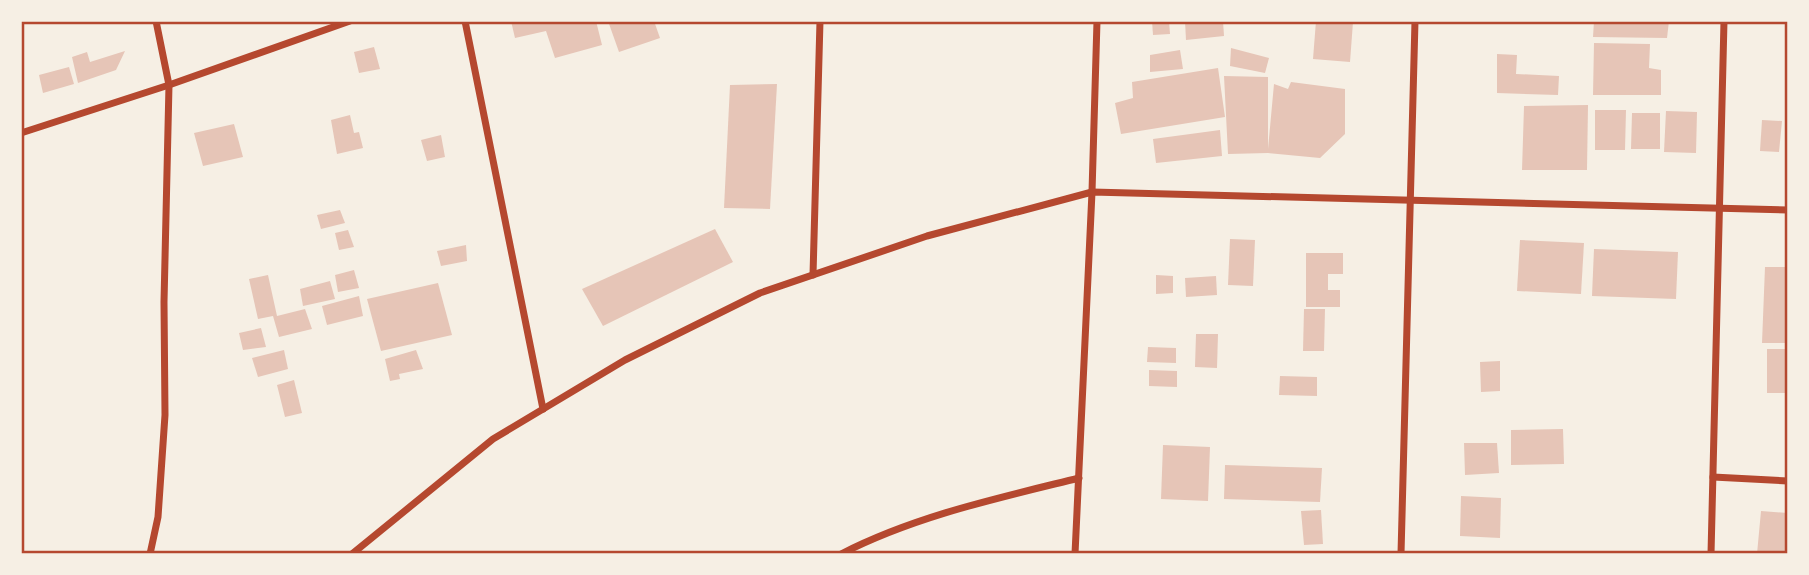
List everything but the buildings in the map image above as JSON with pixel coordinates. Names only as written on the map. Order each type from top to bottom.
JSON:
[{"type":"street","points":[[150,554],[158,517],[165,415],[164,302],[169,85],[156,21]]},
{"type":"street","points":[[21,133],[169,85],[350,21]]},
{"type":"street","points":[[465,21],[543,409]]},
{"type":"street","points":[[813,275],[820,21]]},
{"type":"street","points":[[1075,554],[1097,21]]},
{"type":"street","points":[[1401,554],[1415,21]]},
{"type":"street","points":[[1711,554],[1724,21]]},
{"type":"street","points":[[352,554],[493,439],[625,360],[760,292],[927,236],[1092,192],[1788,210]]},
{"type":"street","points":[[1713,477],[1788,481]]},
{"type":"street","points":[[841,554],[970,505],[1079,478]]}]
